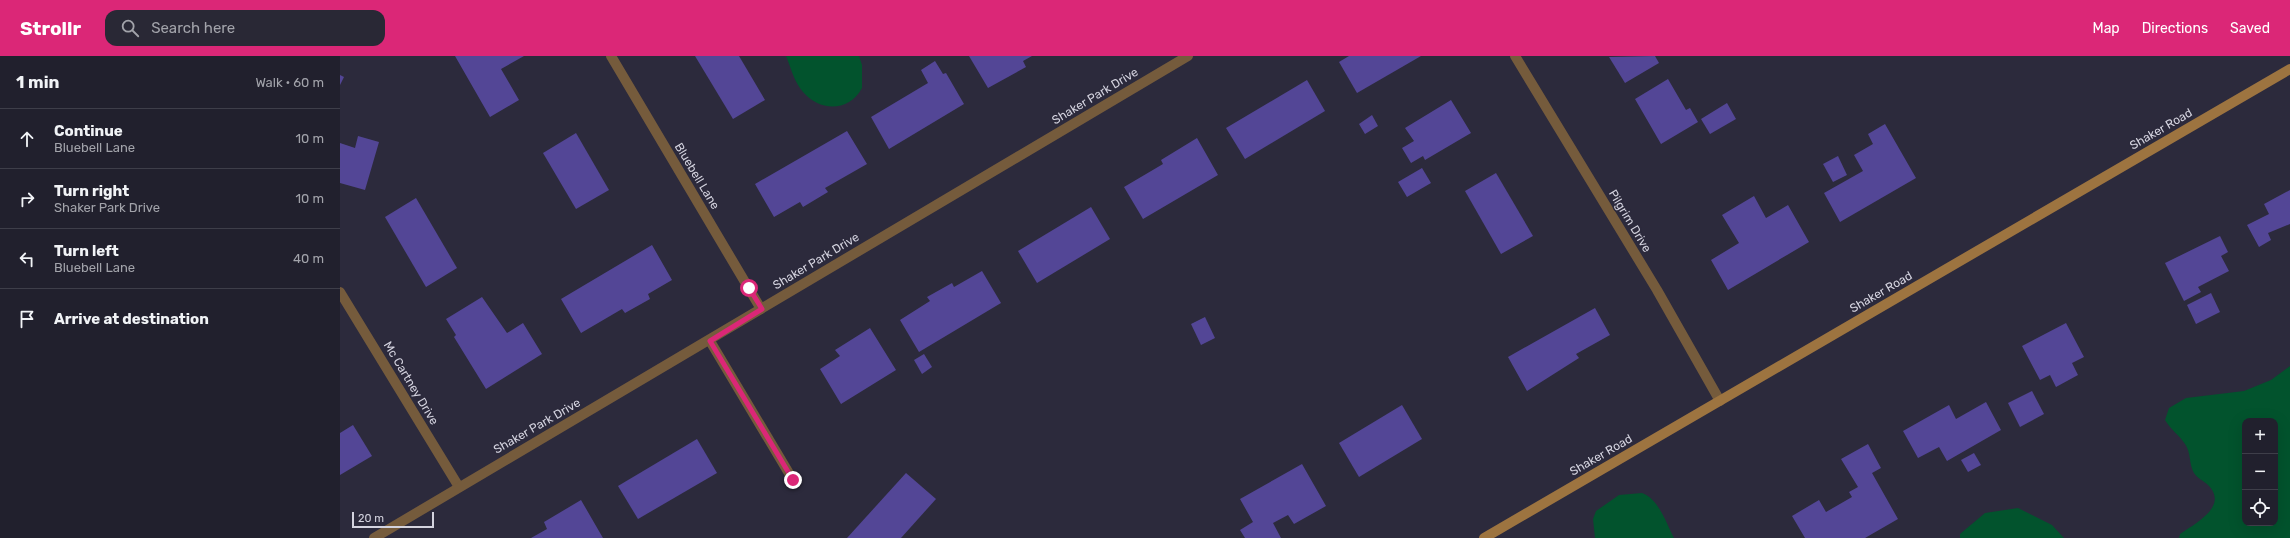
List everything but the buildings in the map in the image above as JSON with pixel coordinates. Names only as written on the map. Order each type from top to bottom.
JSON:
[{"type":"main road","name":"Shaker Road","points":[[1484,538],[2290,69]]},
{"type":"street","name":"Bluebell Lane","points":[[611,56],[762,309]]},
{"type":"street","name":"Shaker Park Drive","points":[[374,538],[710,341],[1188,56]]},
{"type":"street","name":"Pilgrim Drive","points":[[1516,56],[1657,290],[1720,401]]},
{"type":"street","name":"Mc Cartney Drive","points":[[340,292],[459,487]]},
{"type":"street","points":[[710,341],[793,480]]},
{"type":"green space","points":[[786,56],[859,56],[862,65],[862,88],[850,102],[842,105],[826,106],[818,103],[810,99],[800,88]]},
{"type":"green space","points":[[2290,366],[2290,538],[2179,538],[2180,534],[2208,513],[2213,507],[2215,500],[2208,485],[2194,473],[2187,447],[2165,420],[2169,408],[2186,398],[2244,391],[2271,380]]},
{"type":"green space","points":[[1642,493],[1653,500],[1665,519],[1674,538],[1595,538],[1593,519],[1596,511],[1619,495]]},
{"type":"green space","points":[[2018,508],[2052,525],[2064,538],[1960,538],[1960,534],[1985,513]]},
{"type":"route","points":[[749,288],[762,309],[710,341],[793,480]]}]
